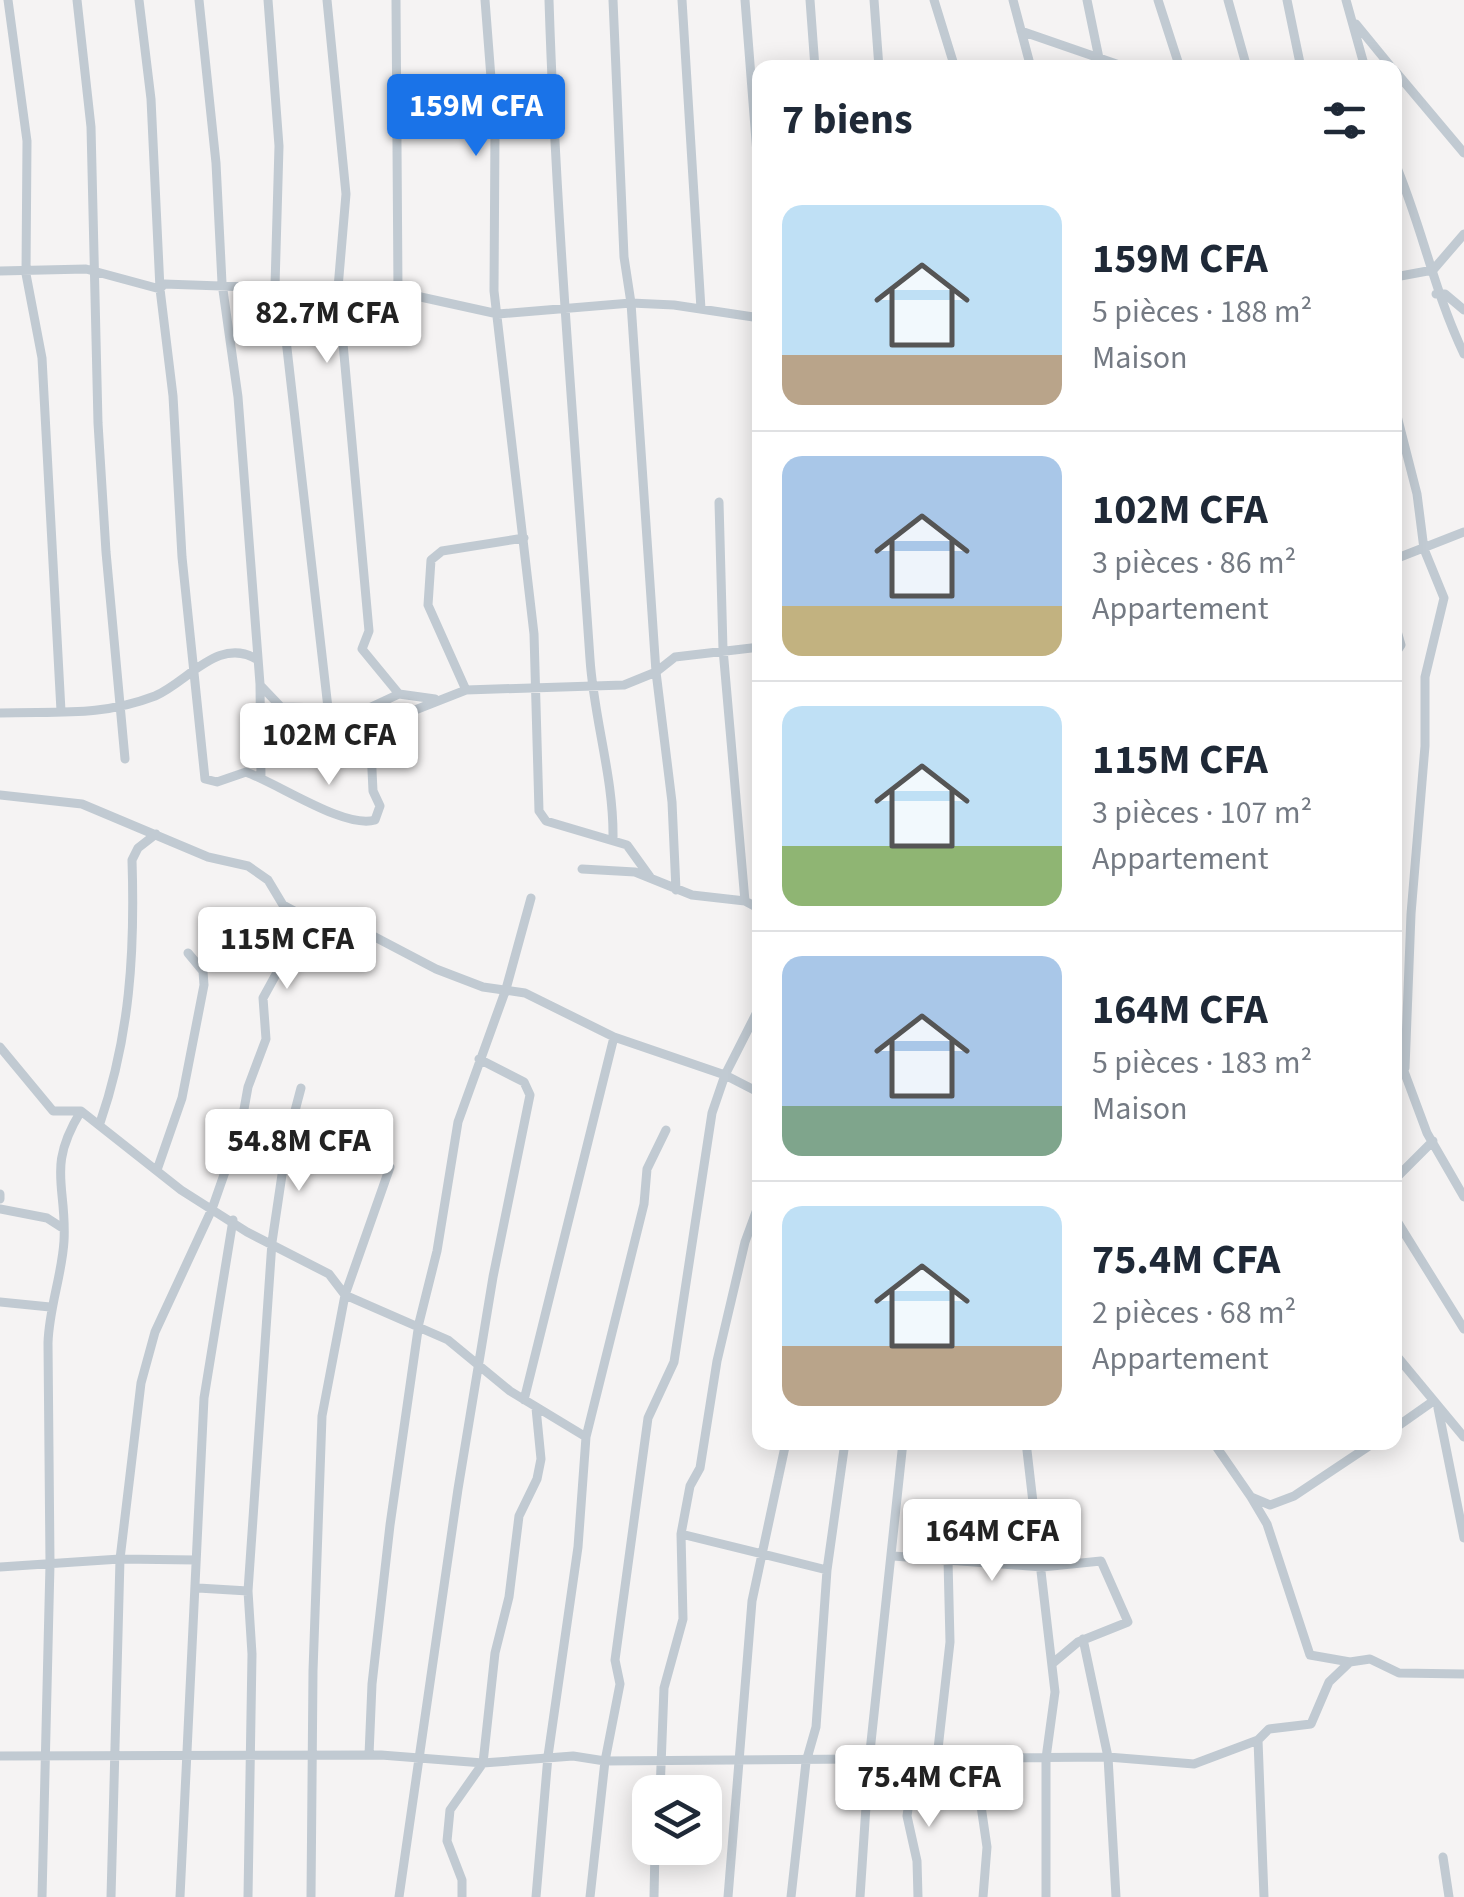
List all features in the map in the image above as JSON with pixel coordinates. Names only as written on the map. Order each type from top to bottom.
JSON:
[{"type":"street","points":[[8,0],[27,141],[26,274],[42,358],[62,711]]},
{"type":"street","points":[[77,0],[92,126],[99,442],[126,759]]},
{"type":"street","points":[[139,0],[151,99],[160,289],[173,396],[205,779],[217,782],[240,772],[315,802],[338,819],[356,824],[375,820],[380,806],[372,785],[369,708],[399,694],[435,700]]},
{"type":"street","points":[[199,0],[216,162],[222,284],[238,398],[260,684],[261,778]]},
{"type":"street","points":[[268,0],[278,130],[277,286],[328,708]]},
{"type":"street","points":[[327,0],[346,194],[338,288],[369,630],[362,649],[399,694]]},
{"type":"street","points":[[396,0],[398,292]]},
{"type":"street","points":[[484,0],[495,130],[498,314],[524,538],[536,691],[540,815],[574,831],[627,845],[650,877]]},
{"type":"street","points":[[549,0],[592,684],[610,789],[612,839]]},
{"type":"street","points":[[613,0],[624,257],[631,304],[656,672],[672,802],[676,890]]},
{"type":"street","points":[[682,0],[700,309]]},
{"type":"street","points":[[745,0],[752,90]]},
{"type":"street","points":[[810,0],[814,60]]},
{"type":"street","points":[[874,0],[878,60]]},
{"type":"street","points":[[934,0],[953,60]]},
{"type":"street","points":[[1013,0],[1028,60]]},
{"type":"street","points":[[1087,0],[1099,60]]},
{"type":"street","points":[[1158,0],[1177,60]]},
{"type":"street","points":[[1228,0],[1246,60]]},
{"type":"street","points":[[1287,0],[1298,60]]},
{"type":"street","points":[[1346,0],[1363,60]]},
{"type":"street","points":[[1350,18],[1386,60]]},
{"type":"street","points":[[1021,32],[1111,60]]},
{"type":"street","points":[[1402,79],[1464,153]]},
{"type":"street","points":[[1402,183],[1464,354]]},
{"type":"street","points":[[1402,276],[1433,270],[1464,234]]},
{"type":"street","points":[[0,271],[26,274],[86,269],[160,289]]},
{"type":"street","points":[[160,289],[164,284],[338,288],[398,292],[498,314],[631,304],[752,317]]},
{"type":"street","points":[[1441,294],[1464,294]]},
{"type":"street","points":[[1441,294],[1464,310]]},
{"type":"street","points":[[1402,435],[1417,494],[1424,549],[1444,598],[1425,677],[1425,746],[1411,914],[1405,1068]]},
{"type":"street","points":[[718,502],[723,649],[745,901]]},
{"type":"street","points":[[1402,557],[1464,532]]},
{"type":"street","points":[[466,690],[428,606],[430,560],[442,552],[524,538]]},
{"type":"street","points":[[260,684],[281,707],[328,708],[372,719],[416,710],[466,690],[624,686],[656,672],[675,657],[752,648]]},
{"type":"street","points":[[0,712],[62,711],[81,715],[120,708],[194,675],[202,662],[218,656],[244,653],[258,660]]},
{"type":"street","points":[[0,795],[82,804],[208,857],[248,866],[262,874],[283,905],[306,918],[354,926],[436,970],[484,987],[525,993],[614,1037],[752,1088]]},
{"type":"street","points":[[100,1122],[118,1071],[134,968],[132,860],[138,848],[156,834]]},
{"type":"street","points":[[582,868],[650,877],[676,890],[752,904]]},
{"type":"street","points":[[369,1755],[388,1545],[419,1323],[458,1122],[506,988],[532,898]]},
{"type":"street","points":[[111,1897],[120,1559],[141,1383],[155,1332],[212,1209],[266,1039],[263,998],[306,918]]},
{"type":"street","points":[[157,1170],[182,1098],[204,985],[203,971],[188,953]]},
{"type":"street","points":[[590,1897],[605,1761],[620,1684],[616,1660],[648,1418],[674,1362],[704,1152],[725,1075],[752,1022]]},
{"type":"street","points":[[524,1400],[614,1037]]},
{"type":"street","points":[[0,1048],[53,1111],[82,1110],[157,1170],[247,1232],[272,1242],[312,1269],[329,1274],[345,1295],[419,1323],[448,1340],[524,1400],[586,1437]]},
{"type":"street","points":[[399,1897],[478,1367],[530,1089],[479,1060]]},
{"type":"street","points":[[1402,1062],[1433,1141],[1464,1197]]},
{"type":"street","points":[[248,1897],[248,1591],[272,1242],[287,1140],[301,1088]]},
{"type":"street","points":[[42,1897],[50,1564],[50,1308],[62,1230],[58,1176],[66,1143],[82,1110]]},
{"type":"street","points":[[536,1897],[548,1756],[578,1548],[586,1437],[644,1204],[647,1169],[666,1130]]},
{"type":"street","points":[[1402,1173],[1433,1141]]},
{"type":"street","points":[[312,1897],[322,1416],[345,1295],[390,1167]]},
{"type":"street","points":[[0,1209],[47,1218],[62,1230]]},
{"type":"street","points":[[180,1897],[198,1588],[204,1398],[233,1220]]},
{"type":"street","points":[[659,1775],[664,1688],[683,1619],[680,1534],[690,1486],[700,1468],[706,1412],[752,1223]]},
{"type":"street","points":[[1402,1229],[1464,1329]]},
{"type":"street","points":[[0,1302],[50,1308]]},
{"type":"street","points":[[1402,1363],[1464,1438]]},
{"type":"street","points":[[1402,1424],[1435,1405]]},
{"type":"street","points":[[1435,1405],[1464,1538]]},
{"type":"street","points":[[462,1897],[462,1880],[446,1841],[450,1810],[483,1763],[495,1652],[508,1597],[519,1516],[537,1479],[541,1459],[536,1408]]},
{"type":"street","points":[[728,1897],[752,1601],[784,1450]]},
{"type":"street","points":[[791,1897],[806,1762],[816,1727],[826,1570],[844,1450]]},
{"type":"street","points":[[860,1897],[869,1761],[902,1450]]},
{"type":"street","points":[[1027,1450],[1055,1692],[1046,1758],[1046,1897]]},
{"type":"street","points":[[1219,1450],[1267,1524],[1310,1655],[1350,1662],[1370,1659],[1399,1673],[1464,1674]]},
{"type":"street","points":[[1251,1497],[1270,1505],[1280,1503],[1362,1450]]},
{"type":"street","points":[[680,1534],[826,1570]]},
{"type":"street","points":[[893,1556],[1042,1567],[1095,1559],[1104,1565],[1128,1622],[1083,1639],[1053,1662]]},
{"type":"street","points":[[0,1567],[120,1559],[196,1560]]},
{"type":"street","points":[[937,1758],[950,1642],[948,1560]]},
{"type":"street","points":[[198,1588],[248,1591]]},
{"type":"street","points":[[1083,1639],[1108,1757],[1116,1897]]},
{"type":"street","points":[[0,1756],[314,1754],[419,1756],[483,1763],[548,1756],[605,1761],[806,1762],[1108,1757],[1194,1764],[1258,1740],[1269,1728],[1311,1724],[1329,1682],[1350,1662]]},
{"type":"street","points":[[1258,1740],[1264,1897]]},
{"type":"street","points":[[974,1758],[987,1847],[983,1897]]},
{"type":"street","points":[[914,1760],[907,1816],[917,1861],[918,1897]]},
{"type":"street","points":[[1442,1857],[1449,1897]]},
{"type":"street","points":[[654,1897],[655,1865]]}]
